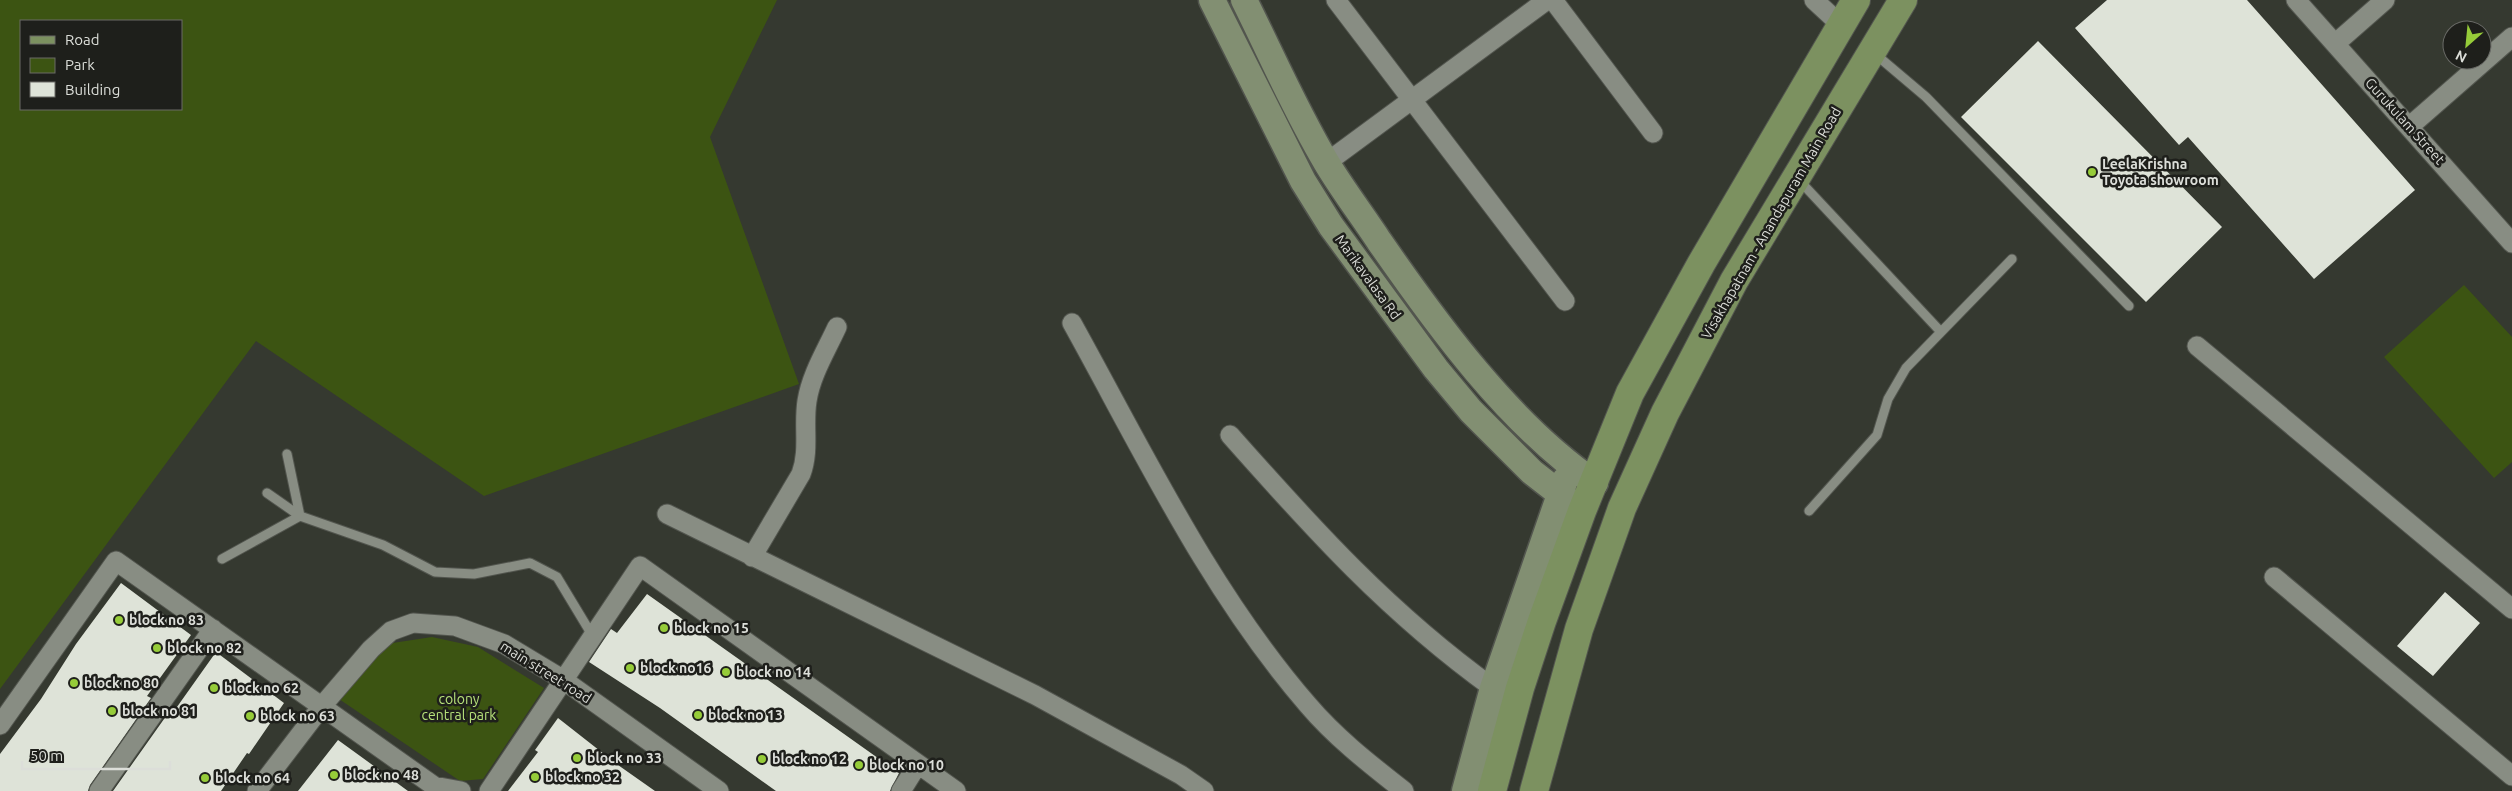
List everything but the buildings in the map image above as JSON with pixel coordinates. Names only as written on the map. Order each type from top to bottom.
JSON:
[{"type":"main road","points":[[1492,791],[1520,688],[1582,511],[1635,385],[1700,264],[1856,0]]},
{"type":"main road","name":"Visakhapatnam - Anandapuram Main Road","points":[[1534,791],[1579,629],[1622,508],[1665,413],[1730,290],[1796,176],[1903,0]]},
{"type":"street","name":"Marikavalasa Rd","points":[[1212,0],[1303,182],[1331,226],[1442,376],[1498,439],[1559,495],[1582,511]]},
{"type":"street","points":[[1244,0],[1326,163],[1431,313],[1499,397],[1541,441],[1570,466],[1595,482]]},
{"type":"street","points":[[1336,0],[1565,301]]},
{"type":"street","points":[[1326,163],[1547,0]]},
{"type":"street","points":[[1553,0],[1653,133]]},
{"type":"street","points":[[1814,0],[1841,25]]},
{"type":"street","name":"Gurukulam Street","points":[[2296,0],[2512,243]]},
{"type":"street","points":[[2336,43],[2385,0]]},
{"type":"street","points":[[2410,126],[2512,37]]},
{"type":"street","points":[[1072,323],[1206,565],[1273,661],[1309,706],[1363,759],[1404,791]]},
{"type":"street","points":[[752,557],[800,474],[806,460],[807,402],[814,376],[837,327]]},
{"type":"street","points":[[2197,346],[2512,610]]},
{"type":"street","points":[[1230,435],[1298,513],[1382,599],[1446,655],[1493,688]]},
{"type":"street","points":[[1465,791],[1493,688],[1570,466]]},
{"type":"street","points":[[667,514],[1035,695],[1181,775],[1204,791]]},
{"type":"street","points":[[0,725],[116,561],[322,706],[432,789],[461,791]]},
{"type":"street","points":[[488,791],[640,566],[956,791]]},
{"type":"street","points":[[2274,577],[2512,776]]},
{"type":"street","name":"main street road","points":[[257,791],[322,706],[372,649],[391,631],[413,623],[455,626],[504,644],[562,679],[719,791]]},
{"type":"street","points":[[98,791],[213,629]]},
{"type":"street","points":[[901,791],[918,764]]},
{"type":"lane","points":[[1872,51],[1926,98],[2129,306]]},
{"type":"lane","points":[[1796,176],[1942,332]]},
{"type":"lane","points":[[1809,511],[1877,435],[1888,399],[1906,368],[2012,259]]},
{"type":"lane","points":[[287,454],[300,516]]},
{"type":"lane","points":[[267,493],[300,516],[384,546],[435,572],[474,574],[530,563],[557,577],[592,635]]},
{"type":"lane","points":[[222,559],[300,516]]},
{"type":"green space","points":[[0,0],[777,0],[710,137],[799,384],[484,496],[256,341],[0,689]]},
{"type":"green space","points":[[2464,285],[2512,337],[2512,462],[2494,478],[2384,357]]},
{"type":"green space","name":"colony central park","points":[[432,637],[478,647],[544,688],[483,779],[460,781],[339,699],[386,644]]},
{"type":"place","name":"LeelaKrishna Toyota showroom","points":[[2092,172]]},
{"type":"place","name":"block no 83","points":[[119,620]]},
{"type":"place","name":"block no 15","points":[[664,628]]},
{"type":"place","name":"block no 82","points":[[157,648]]},
{"type":"place","name":"block no16","points":[[630,668]]},
{"type":"place","name":"block no 14","points":[[726,672]]},
{"type":"place","name":"block no 80","points":[[74,683]]},
{"type":"place","name":"block no 62","points":[[214,688]]},
{"type":"place","name":"block no 81","points":[[112,711]]},
{"type":"place","name":"block no 13","points":[[698,715]]},
{"type":"place","name":"block no 63","points":[[250,716]]},
{"type":"place","name":"block no 33","points":[[577,758]]},
{"type":"place","name":"block no 12","points":[[762,759]]},
{"type":"place","name":"block no 10","points":[[859,765]]},
{"type":"place","name":"block no 48","points":[[334,775]]},
{"type":"place","name":"block no 32","points":[[535,777]]},
{"type":"place","name":"block no 64","points":[[205,778]]}]
